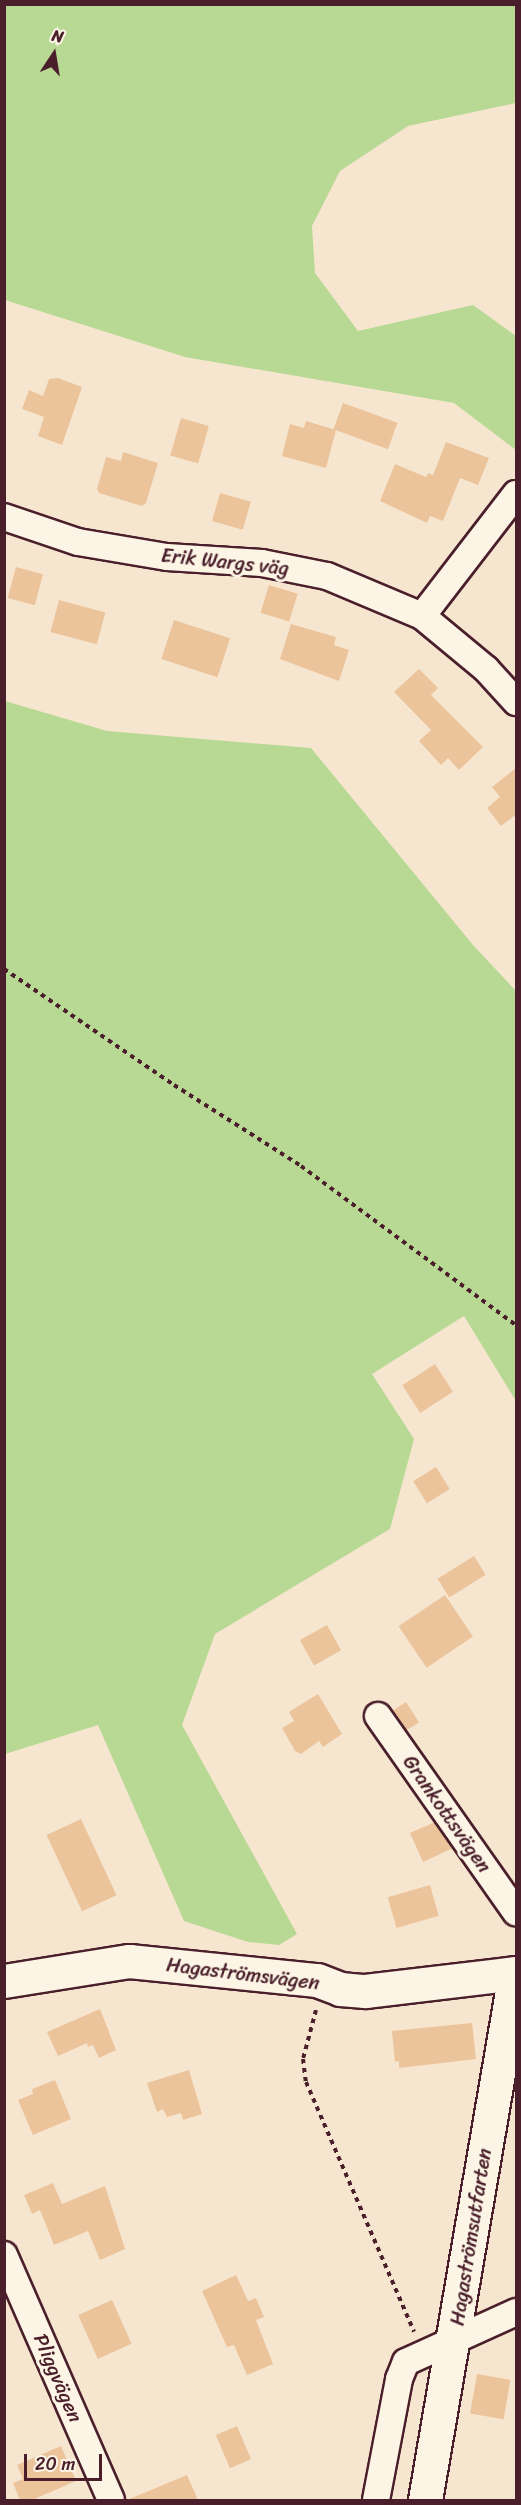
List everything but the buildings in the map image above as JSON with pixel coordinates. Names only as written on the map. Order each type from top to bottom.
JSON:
[{"type":"street","points":[[422,616],[516,494]]},
{"type":"street","name":"Erik Wargs väg","points":[[4,518],[78,542],[167,557],[262,562],[327,576],[422,616],[486,669],[516,702]]},
{"type":"street","name":"Grankottsvägen","points":[[378,1716],[516,1912]]},
{"type":"street","name":"Hagaströmsvägen","points":[[4,1981],[129,1961],[316,1980],[340,1989],[364,1991],[515,1973]]},
{"type":"street","name":"Hagaströmsutfarten","points":[[425,2500],[515,1973]]},
{"type":"street","name":"Pliggvägen","points":[[4,2254],[111,2500]]},
{"type":"street","points":[[376,2500],[399,2379],[406,2362],[423,2351],[454,2340],[516,2312]]},
{"type":"path","points":[[4,969],[174,1085],[301,1166],[516,1325]]},
{"type":"path","points":[[316,1980],[316,2008],[303,2059],[306,2082],[423,2351]]},
{"type":"green space","points":[[5,4],[516,5],[516,103],[408,126],[340,171],[312,226],[315,273],[358,331],[473,305],[516,336],[516,450],[454,403],[185,357],[5,300]]},
{"type":"green space","points":[[5,701],[107,731],[311,748],[473,945],[516,991],[516,1401],[464,1316],[372,1374],[414,1439],[390,1529],[215,1634],[182,1725],[297,1934],[279,1945],[248,1942],[184,1921],[98,1725],[5,1754]]}]
